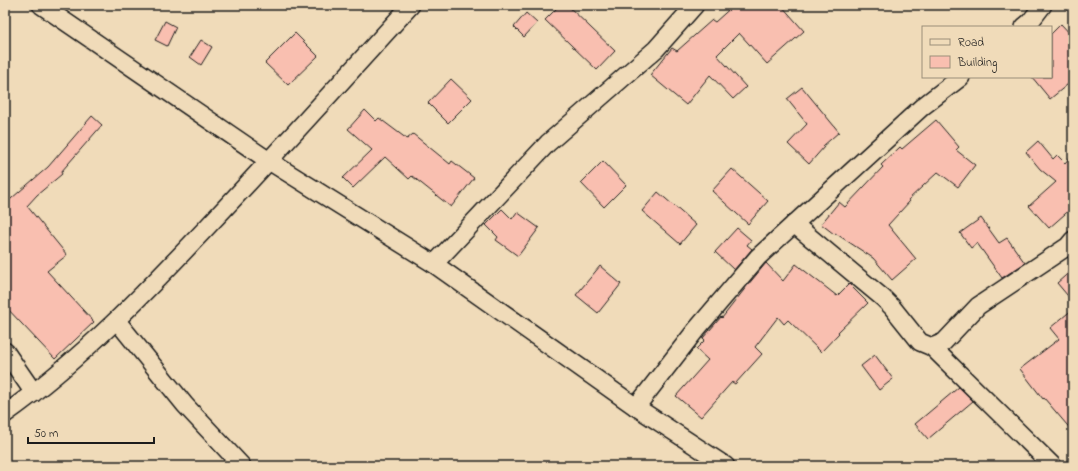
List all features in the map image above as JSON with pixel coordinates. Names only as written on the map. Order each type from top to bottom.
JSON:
[{"type":"street","points":[[5,414],[34,393],[116,321],[270,161],[412,5]]},
{"type":"street","points":[[434,264],[548,143],[656,49],[695,5]]},
{"type":"street","points":[[1025,26],[1043,5]]},
{"type":"street","points":[[52,8],[270,161],[434,264],[636,407],[726,466]]},
{"type":"street","points":[[636,407],[695,331],[758,257],[922,107],[960,78]]},
{"type":"street","points":[[794,224],[892,307],[920,342],[932,348],[1053,466]]},
{"type":"street","points":[[932,348],[944,342],[978,306],[1068,246],[1073,240]]},
{"type":"street","points":[[116,321],[185,405],[242,466]]},
{"type":"street","points":[[5,351],[34,393]]},
{"type":"building","points":[[560,5],[567,5],[615,51],[597,70],[545,20]]},
{"type":"building","points":[[734,5],[781,5],[804,31],[767,64],[739,33],[717,55],[746,87],[733,99],[710,75],[686,105],[650,75],[672,48],[677,51],[712,20],[715,22]]},
{"type":"building","points":[[526,13],[537,23],[524,37],[514,27]]},
{"type":"building","points":[[165,21],[176,27],[167,46],[155,40]]},
{"type":"building","points":[[1061,24],[1073,37],[1073,80],[1050,99],[1033,78],[1052,78],[1052,33]]},
{"type":"building","points":[[295,33],[318,56],[288,85],[265,63]]},
{"type":"building","points":[[201,40],[212,47],[201,65],[190,57]]},
{"type":"building","points":[[451,79],[472,99],[448,123],[428,103]]},
{"type":"building","points":[[802,87],[839,132],[823,146],[824,147],[809,164],[788,144],[807,124],[787,99]]},
{"type":"building","points":[[365,110],[376,121],[379,118],[407,139],[413,134],[450,164],[452,161],[474,178],[451,207],[412,176],[409,179],[385,157],[353,188],[343,178],[372,150],[348,129]]},
{"type":"building","points":[[92,116],[102,125],[61,172],[62,174],[37,195],[27,206],[67,255],[47,271],[94,322],[55,359],[5,306],[5,204],[48,167]]},
{"type":"building","points":[[936,120],[959,147],[956,150],[975,165],[958,187],[938,172],[908,200],[910,201],[888,225],[916,259],[892,280],[873,258],[835,233],[834,234],[821,224],[839,202],[845,207],[883,167],[881,165],[900,147],[902,149]]},
{"type":"building","points":[[1038,141],[1053,159],[1057,155],[1065,163],[1073,154],[1073,207],[1049,228],[1029,206],[1056,182],[1040,169],[1026,152]]},
{"type":"building","points":[[603,161],[626,185],[604,207],[581,183]]},
{"type":"building","points":[[732,169],[768,201],[748,224],[712,191]]},
{"type":"building","points":[[658,192],[696,225],[680,244],[642,211]]},
{"type":"building","points":[[502,209],[512,219],[517,212],[539,228],[518,256],[496,240],[498,237],[486,225]]},
{"type":"building","points":[[981,218],[999,243],[1007,238],[1025,263],[1002,278],[977,243],[971,248],[960,233]]},
{"type":"building","points":[[737,228],[751,240],[747,245],[752,249],[734,270],[715,252]]},
{"type":"building","points":[[766,263],[783,281],[796,264],[837,296],[849,284],[868,303],[838,332],[839,333],[821,352],[788,320],[784,324],[778,317],[755,347],[762,354],[735,384],[732,382],[701,417],[676,396],[708,360],[696,349],[705,340],[703,338],[721,317],[722,318]]},
{"type":"building","points":[[600,266],[621,284],[598,313],[576,295]]},
{"type":"building","points":[[1073,269],[1073,302],[1057,283]]},
{"type":"building","points":[[1073,309],[1073,432],[1044,398],[1043,399],[1020,369],[1059,339],[1050,328]]},
{"type":"building","points":[[875,355],[893,379],[879,390],[861,366]]},
{"type":"building","points":[[959,387],[973,401],[928,439],[915,424]]}]
